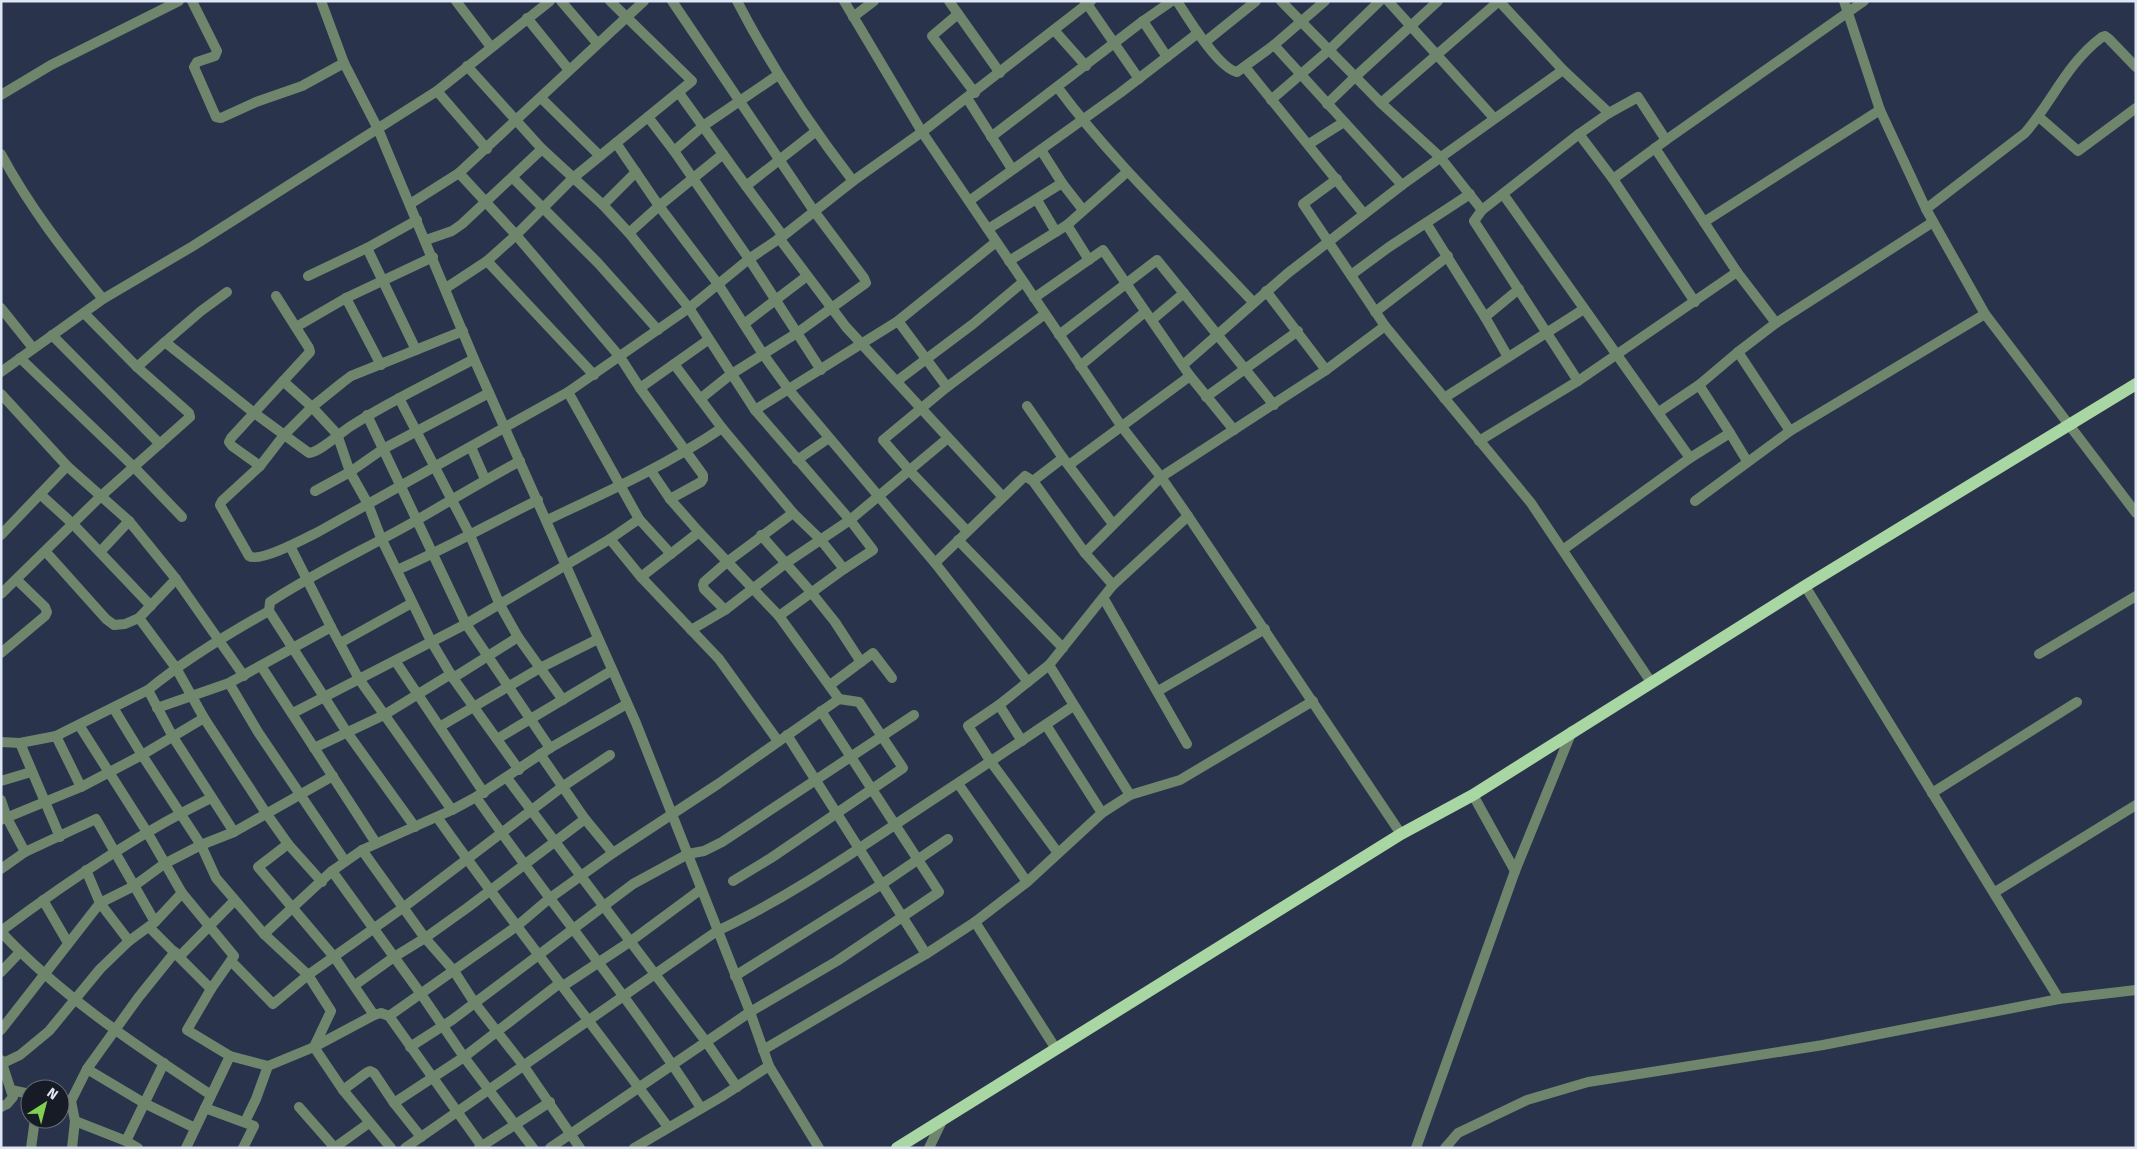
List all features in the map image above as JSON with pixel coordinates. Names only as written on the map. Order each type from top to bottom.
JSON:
[{"type":"main road","points":[[897,1148],[1402,834],[1472,795],[1805,586],[2136,384]]},
{"type":"street","points":[[1,95],[51,65],[179,1]]},
{"type":"street","points":[[192,1],[217,51],[215,56],[197,62],[194,68],[216,117],[221,118],[256,102],[302,86],[344,63]]},
{"type":"street","points":[[321,1],[344,63],[378,129],[426,240],[474,359],[627,704],[750,1012],[768,1066],[819,1148]]},
{"type":"street","points":[[456,1],[491,47]]},
{"type":"street","points":[[1,372],[103,298],[193,246],[437,91],[550,1]]},
{"type":"street","points":[[561,1],[597,43]]},
{"type":"street","points":[[446,288],[487,261],[516,236],[573,178],[692,81],[610,1]]},
{"type":"street","points":[[410,204],[459,173],[487,149],[597,43],[644,1]]},
{"type":"street","points":[[672,1],[814,211],[866,280],[863,287],[797,333],[730,375],[700,399]]},
{"type":"street","points":[[737,1],[778,75],[815,132],[852,181]]},
{"type":"street","points":[[844,1],[922,132],[1122,427],[1161,477],[1188,516],[1402,834]]},
{"type":"street","points":[[853,17],[874,1]]},
{"type":"street","points":[[949,1],[1000,73]]},
{"type":"street","points":[[991,137],[1172,1]]},
{"type":"street","points":[[1177,1],[1204,42],[1231,71],[1237,72],[1274,45],[1325,1]]},
{"type":"street","points":[[1204,42],[1256,1]]},
{"type":"street","points":[[1281,1],[1381,103],[1440,157],[1482,210]]},
{"type":"street","points":[[1271,100],[1329,50],[1380,1]]},
{"type":"street","points":[[1388,1],[1494,118]]},
{"type":"street","points":[[1328,104],[1438,1]]},
{"type":"street","points":[[1381,103],[1499,1],[1564,70],[1609,114]]},
{"type":"street","points":[[1844,1],[1880,110],[1926,210],[1985,314],[2136,513]]},
{"type":"street","points":[[1613,179],[1790,51],[1864,1]]},
{"type":"street","points":[[463,332],[351,376],[312,406],[284,435],[260,466],[220,505],[249,556],[252,558],[290,546],[402,487],[568,392],[594,375],[689,308],[749,259],[781,237],[852,181],[971,96],[1088,2],[1140,79]]},
{"type":"street","points":[[958,14],[932,36],[971,96],[991,137],[1012,169]]},
{"type":"street","points":[[527,18],[569,70]]},
{"type":"street","points":[[1143,21],[1167,57]]},
{"type":"street","points":[[1054,30],[1086,66]]},
{"type":"street","points":[[969,202],[1012,169],[1042,150],[1140,79],[1198,32]]},
{"type":"street","points":[[1926,210],[2025,133],[2039,117],[2070,67],[2102,37],[2109,38],[2136,67]]},
{"type":"street","points":[[1274,45],[1402,185]]},
{"type":"street","points":[[467,66],[542,149],[604,205],[630,233],[689,308],[754,410],[850,520],[873,550],[844,568],[779,616]]},
{"type":"street","points":[[1245,67],[1364,214]]},
{"type":"street","points":[[1183,364],[1266,291],[1364,214],[1494,118],[1564,70]]},
{"type":"street","points":[[674,151],[703,126],[778,75]]},
{"type":"street","points":[[1058,88],[1082,120],[1128,172],[1253,302]]},
{"type":"street","points":[[437,91],[487,149]]},
{"type":"street","points":[[678,93],[832,309],[1002,496]]},
{"type":"street","points":[[1578,381],[1474,221],[1482,210],[1580,134],[1638,97],[1666,140]]},
{"type":"street","points":[[541,98],[600,156]]},
{"type":"street","points":[[2039,117],[2078,151],[2136,108]]},
{"type":"street","points":[[1704,222],[1880,110]]},
{"type":"street","points":[[648,117],[694,179],[749,259],[821,370]]},
{"type":"street","points":[[1309,144],[1344,122]]},
{"type":"street","points":[[746,186],[815,132]]},
{"type":"street","points":[[1580,134],[1613,179],[1695,302]]},
{"type":"street","points":[[616,142],[658,206],[718,284],[763,354],[789,390],[935,563],[1028,682]]},
{"type":"street","points":[[1655,148],[1737,272],[1776,323]]},
{"type":"street","points":[[426,240],[452,231],[513,178],[542,149]]},
{"type":"street","points":[[1042,150],[1062,183],[1083,210]]},
{"type":"street","points":[[1,154],[11,173],[52,236],[103,298]]},
{"type":"street","points":[[630,233],[658,206],[723,154]]},
{"type":"street","points":[[604,205],[636,172]]},
{"type":"street","points":[[1009,261],[1067,225],[1128,172]]},
{"type":"street","points":[[459,173],[620,357],[703,475],[703,479],[670,499]]},
{"type":"street","points":[[513,178],[598,263],[658,330]]},
{"type":"street","points":[[1337,179],[1303,204],[1384,326],[1531,502],[1651,682]]},
{"type":"street","points":[[988,229],[1062,183]]},
{"type":"street","points":[[1351,275],[1389,247],[1470,194]]},
{"type":"street","points":[[1503,194],[1690,458]]},
{"type":"street","points":[[1037,200],[1056,232]]},
{"type":"street","points":[[308,276],[367,248],[417,220]]},
{"type":"street","points":[[1659,412],[1698,385],[1776,323],[1933,222]]},
{"type":"street","points":[[1426,223],[1448,256],[1508,357]]},
{"type":"street","points":[[1067,225],[1089,260]]},
{"type":"street","points":[[754,410],[821,370],[898,320],[996,242]]},
{"type":"street","points":[[367,248],[416,350]]},
{"type":"street","points":[[1034,298],[1103,250],[1190,376],[1234,430]]},
{"type":"street","points":[[1376,312],[1448,256]]},
{"type":"street","points":[[296,327],[346,298],[433,257]]},
{"type":"street","points":[[1059,335],[1157,260],[1274,404]]},
{"type":"street","points":[[487,261],[594,375]]},
{"type":"street","points":[[1479,442],[1616,356],[1737,272]]},
{"type":"street","points":[[744,324],[807,276]]},
{"type":"street","points":[[897,381],[973,324],[1023,282]]},
{"type":"street","points":[[1485,317],[1519,290]]},
{"type":"street","points":[[1266,291],[1326,370]]},
{"type":"street","points":[[137,367],[201,311],[227,292]]},
{"type":"street","points":[[1080,366],[1148,316],[1184,293]]},
{"type":"street","points":[[260,466],[229,442],[253,412],[310,352],[276,296]]},
{"type":"street","points":[[346,298],[381,365]]},
{"type":"street","points":[[1,308],[33,348]]},
{"type":"street","points":[[1444,398],[1584,309]]},
{"type":"street","points":[[1,594],[18,580],[101,496],[190,417],[84,313]]},
{"type":"street","points":[[967,531],[883,440],[947,386],[1045,314]]},
{"type":"street","points":[[1695,501],[1790,431],[1985,314]]},
{"type":"street","points":[[898,320],[947,386]]},
{"type":"street","points":[[1085,553],[1161,477],[1326,370],[1384,326]]},
{"type":"street","points":[[1206,397],[1298,331]]},
{"type":"street","points":[[52,334],[160,444]]},
{"type":"street","points":[[640,388],[708,340]]},
{"type":"street","points":[[165,342],[253,412],[309,452],[314,452],[337,434],[367,415],[474,359]]},
{"type":"street","points":[[1738,352],[1790,431]]},
{"type":"street","points":[[20,358],[134,466],[182,518]]},
{"type":"street","points":[[674,364],[722,428],[794,513],[820,539],[844,568]]},
{"type":"street","points":[[1033,480],[1122,427],[1190,376]]},
{"type":"street","points":[[283,381],[312,406],[337,434],[350,472],[368,504],[381,538],[431,642],[452,676],[519,770]]},
{"type":"street","points":[[1698,385],[1747,461]]},
{"type":"street","points":[[568,392],[639,519],[671,554]]},
{"type":"street","points":[[315,491],[350,472],[384,449],[489,393]]},
{"type":"street","points":[[1,394],[67,466],[129,521],[176,579],[244,676]]},
{"type":"street","points":[[399,398],[469,533],[500,605],[518,637],[564,700]]},
{"type":"street","points":[[1027,406],[1113,524]]},
{"type":"street","points":[[367,415],[466,624],[550,748]]},
{"type":"street","points":[[547,520],[651,471],[686,452],[722,428]]},
{"type":"street","points":[[1564,549],[1690,458],[1730,433]]},
{"type":"street","points":[[797,460],[829,438]]},
{"type":"street","points":[[691,630],[725,610],[820,539],[850,520],[948,438]]},
{"type":"street","points":[[471,447],[485,480]]},
{"type":"street","points":[[415,827],[346,731],[292,649],[268,611],[270,602],[307,578],[417,520],[450,499],[520,461]]},
{"type":"street","points":[[1,535],[67,466]]},
{"type":"street","points":[[651,471],[670,499],[699,532],[779,616],[838,698]]},
{"type":"street","points":[[935,563],[1002,496],[1025,476],[1033,480],[1085,553],[1113,585]]},
{"type":"street","points":[[40,494],[73,524],[151,606]]},
{"type":"street","points":[[398,570],[432,555],[469,533],[538,500]]},
{"type":"street","points":[[725,610],[702,585],[727,562],[794,513]]},
{"type":"street","points":[[1058,853],[991,762],[968,726],[999,705],[1049,664],[1104,599],[1113,585],[1188,516]]},
{"type":"street","points":[[293,713],[396,662],[500,605],[566,564],[610,540],[639,519]]},
{"type":"street","points":[[100,552],[129,521]]},
{"type":"street","points":[[641,577],[699,532]]},
{"type":"street","points":[[761,536],[811,592],[835,622],[862,662]]},
{"type":"street","points":[[610,540],[641,577],[719,659],[816,780],[926,954]]},
{"type":"street","points":[[958,540],[1063,648]]},
{"type":"street","points":[[290,546],[359,679],[452,810]]},
{"type":"street","points":[[46,552],[114,626],[139,618],[176,579]]},
{"type":"street","points":[[1,638],[5,650],[45,616],[47,612],[45,607],[18,580]]},
{"type":"street","points":[[1805,586],[2060,999]]},
{"type":"street","points":[[2039,654],[2136,596]]},
{"type":"street","points":[[1104,599],[1187,744]]},
{"type":"street","points":[[340,643],[412,603]]},
{"type":"street","points":[[1,742],[20,743],[56,736],[114,709],[148,690],[218,639],[268,611]]},
{"type":"street","points":[[139,618],[176,668],[204,718],[266,813],[288,844],[322,882]]},
{"type":"street","points":[[157,708],[229,683],[331,627]]},
{"type":"street","points":[[1158,691],[1265,629]]},
{"type":"street","points":[[314,748],[346,731],[384,715],[518,637]]},
{"type":"street","points":[[441,726],[540,668],[598,639]]},
{"type":"street","points":[[830,685],[873,653],[892,678]]},
{"type":"street","points":[[396,662],[441,726],[502,834],[624,996],[673,1064],[701,1108]]},
{"type":"street","points":[[1049,664],[1073,706],[1130,795]]},
{"type":"street","points":[[261,666],[376,843]]},
{"type":"street","points":[[497,739],[611,671]]},
{"type":"street","points":[[229,683],[258,732],[345,861]]},
{"type":"street","points":[[148,690],[173,736],[234,832]]},
{"type":"street","points":[[389,1016],[517,926],[550,898],[612,853],[718,784],[838,698],[859,702],[903,768],[771,858],[732,881]]},
{"type":"street","points":[[763,1050],[926,954],[975,922],[1027,882],[1102,813],[1130,795],[1180,780],[1313,701]]},
{"type":"street","points":[[1932,793],[2077,702]]},
{"type":"street","points":[[264,934],[332,872],[362,850],[437,817],[480,795],[508,778],[540,754],[627,704]]},
{"type":"street","points":[[999,705],[1022,741]]},
{"type":"street","points":[[405,1148],[717,931],[751,916],[859,849],[958,785],[1073,706]]},
{"type":"street","points":[[114,709],[201,845],[216,878],[264,934],[308,975],[332,1011],[314,1047]]},
{"type":"street","points":[[550,1148],[750,1012],[837,961],[939,892],[821,711]]},
{"type":"street","points":[[410,1047],[443,1026],[652,872],[688,854],[704,851],[722,842],[914,715]]},
{"type":"street","points":[[4,819],[43,801],[81,787],[142,755],[204,718]]},
{"type":"street","points":[[79,725],[147,832],[182,893],[234,956],[211,989],[187,1030],[230,1056],[268,1066],[314,1047],[374,1015],[381,1013],[389,1016],[481,1147],[550,1102]]},
{"type":"street","points":[[1046,725],[1102,813]]},
{"type":"street","points":[[1416,1148],[1514,871],[1572,732]]},
{"type":"street","points":[[56,736],[81,787]]},
{"type":"street","points":[[20,743],[43,801],[60,837]]},
{"type":"street","points":[[540,754],[585,819],[612,853]]},
{"type":"street","points":[[231,961],[273,1004],[308,975],[373,930],[562,787],[610,755]]},
{"type":"street","points":[[1,781],[31,772]]},
{"type":"street","points":[[1,1030],[100,903],[134,886],[164,864],[201,845],[234,832],[333,776]]},
{"type":"street","points":[[508,778],[656,973],[707,1042],[737,1087]]},
{"type":"street","points":[[958,785],[1027,882]]},
{"type":"street","points":[[1472,795],[1514,871]]},
{"type":"street","points":[[211,1094],[115,1030],[75,999],[20,952],[1,931],[86,870],[180,813],[212,798]]},
{"type":"street","points":[[1,800],[4,819],[25,852]]},
{"type":"street","points":[[1995,892],[2136,805]]},
{"type":"street","points":[[437,817],[537,955],[562,985],[668,1127]]},
{"type":"street","points":[[1,868],[25,852],[96,819],[134,886],[152,925],[211,989]]},
{"type":"street","points":[[355,985],[467,908],[585,819]]},
{"type":"street","points":[[735,976],[882,884],[948,839]]},
{"type":"street","points":[[288,844],[258,867],[334,958],[355,985],[374,1015]]},
{"type":"street","points":[[362,850],[425,938],[454,971],[474,1002],[523,1065],[580,1148]]},
{"type":"street","points":[[86,870],[100,903],[129,941]]},
{"type":"street","points":[[332,872],[421,994],[464,1057],[533,1148]]},
{"type":"street","points":[[394,1102],[464,1057],[562,985],[631,941],[700,890]]},
{"type":"street","points":[[1,1107],[13,1097],[2,1063],[20,1055],[50,1031],[100,969],[129,941],[152,925],[182,893]]},
{"type":"street","points":[[42,900],[68,943]]},
{"type":"street","points":[[72,1148],[75,1121],[71,1101],[87,1069],[138,998],[178,954],[234,901]]},
{"type":"street","points":[[975,922],[1056,1049]]},
{"type":"street","points":[[1,972],[20,952]]},
{"type":"street","points":[[1445,1148],[1458,1133],[1527,1100],[1588,1082],[1823,1045],[2060,999],[2136,990]]},
{"type":"street","points":[[314,1047],[343,1090],[391,1148]]},
{"type":"street","points":[[186,1148],[230,1056]]},
{"type":"street","points":[[126,1141],[164,1063]]},
{"type":"street","points":[[245,1122],[268,1066]]},
{"type":"street","points":[[634,1148],[737,1087],[768,1066]]},
{"type":"street","points":[[87,1069],[144,1103],[195,1128]]},
{"type":"street","points":[[343,1090],[370,1071],[374,1073],[421,1137]]},
{"type":"street","points":[[11,1090],[20,1092]]},
{"type":"street","points":[[300,1106],[334,1148],[370,1123]]},
{"type":"street","points":[[205,1108],[254,1126],[243,1148]]},
{"type":"street","points":[[75,1121],[126,1141],[138,1148]]},
{"type":"street","points":[[929,1148],[942,1121]]},
{"type":"street","points":[[31,1148],[33,1129]]}]
